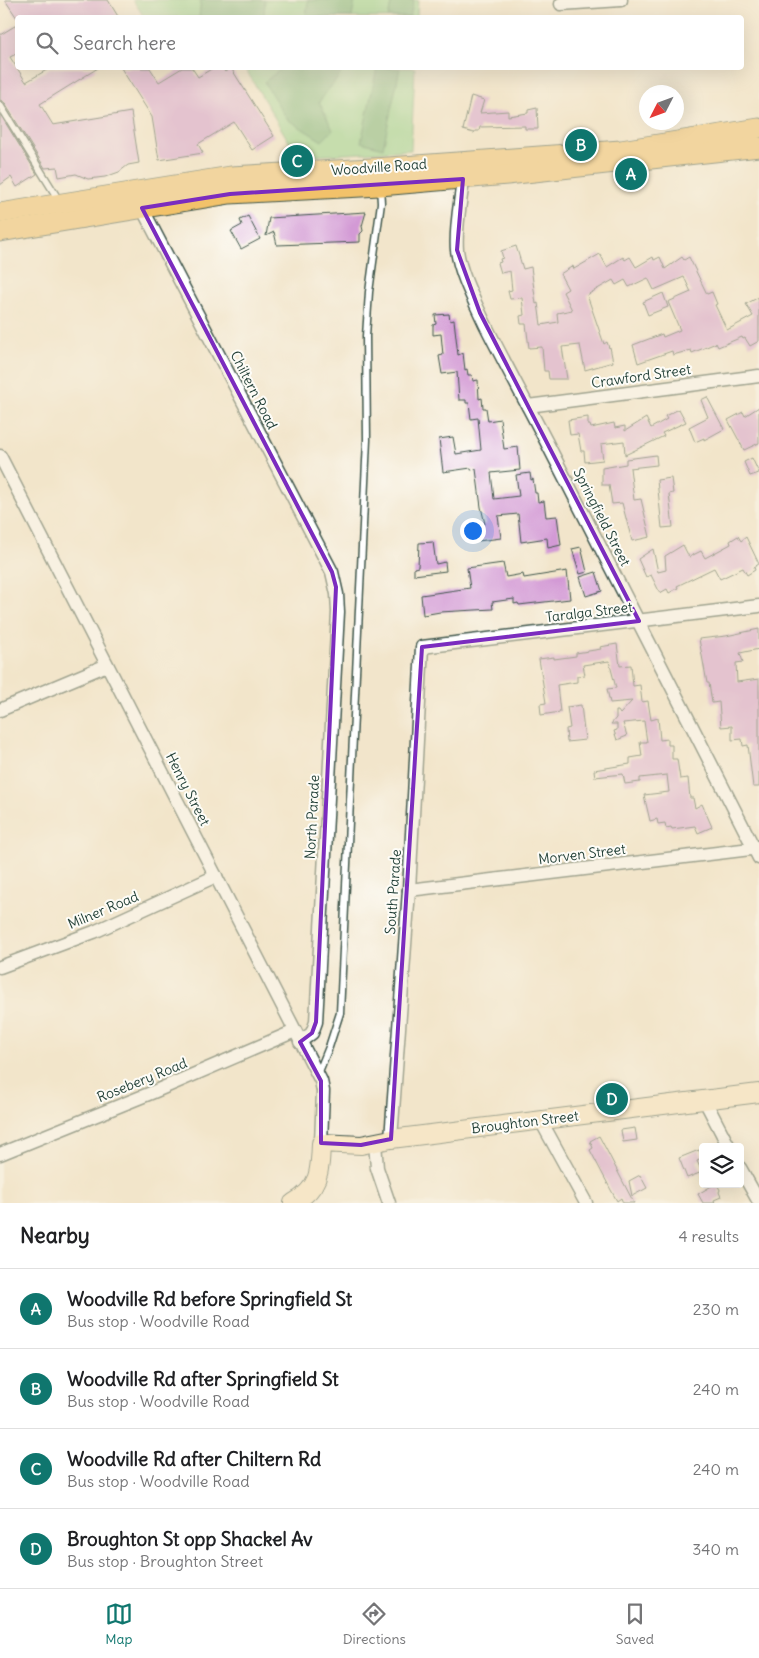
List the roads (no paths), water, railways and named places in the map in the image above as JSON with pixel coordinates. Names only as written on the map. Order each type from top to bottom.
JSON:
[{"type":"main road","name":"Woodville Road","points":[[0,232],[230,194],[387,179],[448,162],[621,150],[759,128]]},
{"type":"main road","name":"Woodville Road","points":[[0,213],[230,176],[464,179],[759,147]]},
{"type":"street","points":[[561,4],[621,0]]},
{"type":"street","name":"Springfield Street","points":[[464,179],[457,233],[457,250],[461,266],[480,313],[757,852]]},
{"type":"street","name":"Chiltern Road","points":[[142,208],[332,572],[336,587]]},
{"type":"street","name":"Crawford Street","points":[[528,406],[759,376]]},
{"type":"street","name":"Henry Street","points":[[0,456],[317,1074],[322,1091],[321,1143]]},
{"type":"street","name":"North Parade","points":[[298,1036],[312,1033],[316,1022],[338,612],[336,587]]},
{"type":"street","name":"Taralga Street","points":[[422,647],[759,606]]},
{"type":"street","name":"South Parade","points":[[367,1143],[409,890],[422,647]]},
{"type":"street","points":[[0,710],[107,665]]},
{"type":"street","name":"Morven Street","points":[[409,890],[757,852]]},
{"type":"street","name":"Milner Road","points":[[0,967],[94,932],[216,876]]},
{"type":"street","name":"Rosebery Road","points":[[0,1154],[220,1064],[298,1036]]},
{"type":"street","name":"Broughton Street","points":[[321,1143],[367,1143],[759,1093]]},
{"type":"street","points":[[704,1100],[727,1143]]},
{"type":"street","points":[[541,1121],[586,1203]]},
{"type":"street","points":[[293,1203],[306,1195],[316,1182],[320,1169],[321,1143]]},
{"type":"street","points":[[367,1143],[389,1203]]},
{"type":"street","points":[[744,1175],[759,1202]]},
{"type":"lane","points":[[0,106],[61,203]]},
{"type":"lane","points":[[317,1074],[329,1047],[340,1013],[367,440],[366,336],[369,292],[381,204],[387,179]]},
{"type":"place","name":"Woodville Rd after Springfield St","points":[[581,145]]},
{"type":"place","name":"Woodville Rd after Chiltern Rd","points":[[297,161]]},
{"type":"place","name":"Woodville Rd before Springfield St","points":[[631,174]]},
{"type":"place","name":"Broughton St opp Shackel Av","points":[[612,1099]]}]
